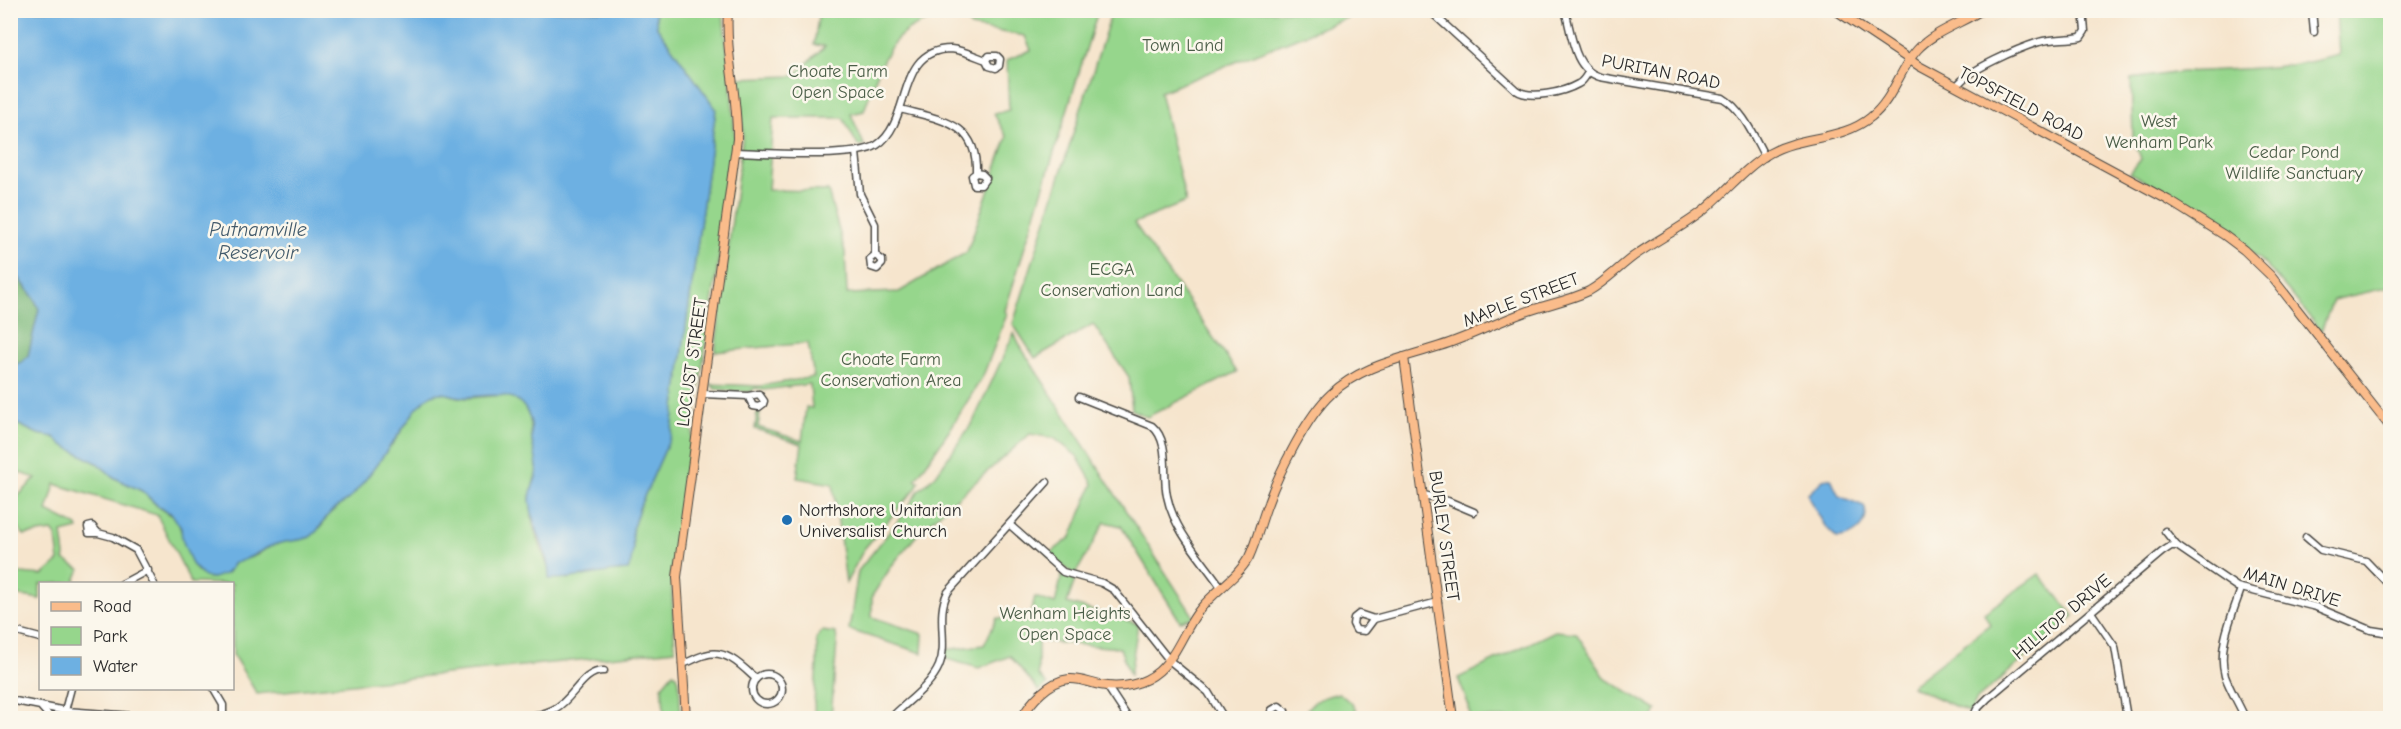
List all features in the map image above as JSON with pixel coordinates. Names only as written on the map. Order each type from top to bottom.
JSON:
[{"type":"main road","name":"LOCUST STREET","points":[[686,718],[677,577],[736,152],[737,125],[727,10]]},
{"type":"main road","name":"TOPSFIELD ROAD","points":[[1835,10],[1909,60],[2168,200],[2231,240],[2260,264],[2286,294],[2391,427]]},
{"type":"main road","name":"MAPLE STREET","points":[[1022,718],[1034,700],[1061,681],[1078,680],[1107,686],[1123,686],[1145,681],[1160,670],[1169,660],[1198,613],[1247,560],[1274,488],[1301,437],[1322,404],[1353,377],[1377,365],[1444,345],[1524,312],[1569,299],[1590,290],[1635,255],[1701,212],[1744,172],[1765,157],[1792,144],[1838,134],[1861,124],[1884,104],[1918,48],[1982,10]]},
{"type":"main road","name":"BURLEY STREET","points":[[1404,357],[1454,718]]},
{"type":"street","points":[[1429,10],[1510,85],[1524,95],[1540,95],[1574,86],[1581,82],[1588,73]]},
{"type":"street","name":"PURITAN ROAD","points":[[1565,10],[1581,64],[1588,73],[1723,98],[1734,106],[1765,157]]},
{"type":"street","points":[[1956,86],[1962,79],[1978,69],[2039,42],[2081,37],[2085,31],[2083,10]]},
{"type":"street","points":[[2312,10],[2314,32]]},
{"type":"street","points":[[736,152],[806,154],[856,152],[876,146],[885,138],[900,109],[912,71],[920,60],[931,54],[952,49],[986,60]]},
{"type":"street","points":[[900,109],[960,129],[974,146],[976,173]]},
{"type":"street","points":[[856,152],[860,194],[875,224],[876,255]]},
{"type":"street","points":[[703,394],[748,396]]},
{"type":"street","points":[[1079,397],[1152,426],[1161,435],[1164,481],[1173,514],[1182,532],[1221,587]]},
{"type":"street","points":[[891,718],[925,685],[940,664],[941,615],[948,592],[1047,482]]},
{"type":"street","points":[[1424,495],[1474,512]]},
{"type":"street","points":[[1010,525],[1063,572],[1114,590],[1169,660],[1202,685],[1224,718]]},
{"type":"street","name":"MAIN DRIVE","points":[[2164,531],[2176,546],[2226,582],[2241,589],[2316,607],[2371,630],[2391,633]]},
{"type":"street","points":[[98,533],[127,543],[136,550],[153,582]]},
{"type":"street","points":[[2307,537],[2321,550],[2366,561],[2391,586]]},
{"type":"street","name":"HILLTOP DRIVE","points":[[1973,718],[1977,709],[1988,698],[2168,547],[2176,546]]},
{"type":"street","points":[[126,582],[147,570]]},
{"type":"street","points":[[2241,589],[2225,640],[2223,657],[2226,677],[2245,718]]},
{"type":"street","points":[[1374,619],[1438,602]]},
{"type":"street","points":[[2091,612],[2115,646],[2127,718]]},
{"type":"street","points":[[10,630],[39,638]]},
{"type":"street","points":[[682,664],[704,655],[717,653],[729,657],[756,679]]},
{"type":"street","points":[[509,718],[553,710],[562,705],[589,676],[597,671],[604,671]]},
{"type":"street","points":[[765,674],[775,676],[782,690],[778,700],[770,704],[758,702],[752,691],[756,679],[765,674]]},
{"type":"street","points":[[1107,686],[1128,718]]},
{"type":"street","points":[[63,718],[71,690]]},
{"type":"street","points":[[214,690],[223,705],[223,718]]},
{"type":"street","points":[[10,700],[66,711],[198,718]]},
{"type":"street","points":[[1274,718],[1271,712],[1277,706],[1284,709],[1285,718]]},
{"type":"street","points":[[41,707],[51,718]]},
{"type":"street","points":[[144,716],[160,718]]},
{"type":"green space","points":[[655,11],[723,11],[735,133],[735,151],[671,576],[675,650],[257,694],[234,657],[234,582],[190,582],[157,515],[55,484],[47,511],[77,526],[78,529],[62,533],[64,560],[80,569],[74,582],[39,582],[39,599],[11,594],[10,572],[43,575],[59,561],[56,536],[52,531],[24,535],[11,519],[11,503],[36,478],[11,470],[11,421],[38,434],[54,437],[61,444],[97,463],[115,478],[142,491],[157,506],[177,519],[192,564],[198,572],[208,578],[213,578],[227,573],[234,563],[257,555],[270,546],[301,539],[321,527],[329,514],[351,497],[396,439],[420,403],[432,394],[442,392],[467,398],[506,395],[516,398],[524,406],[530,419],[532,442],[537,461],[530,497],[533,525],[549,570],[568,579],[596,572],[628,570],[633,549],[632,531],[639,508],[671,436],[716,109],[657,27]]},
{"type":"green space","points":[[819,11],[1098,11],[1005,311],[1007,314],[983,376],[915,480],[919,481],[916,488],[864,549],[846,583],[833,484],[797,478],[802,444],[755,429],[757,413],[760,413],[758,427],[802,441],[806,407],[812,408],[810,384],[763,390],[756,388],[749,392],[715,389],[711,384],[760,386],[814,377],[808,343],[715,352],[743,134],[739,78],[794,76],[825,46],[814,45]],"holes":[[[963,18],[971,27],[1025,36],[1031,50],[1007,60],[1009,110],[994,114],[1007,137],[967,252],[899,292],[847,294],[845,252],[828,191],[768,190],[773,118],[843,118],[858,146],[864,145],[851,114],[864,111],[883,60],[892,46],[915,26],[932,20]]]},
{"type":"green space","points":[[1112,11],[1364,11],[1160,92],[1186,202],[1134,223],[1237,372],[1147,417],[1132,410],[1129,377],[1093,324],[1035,358],[1013,324]]},
{"type":"green space","name":"Cedar Pond Wildlife Sanctuary","points":[[2336,11],[2390,11],[2390,287],[2333,300],[2321,331],[2278,279],[2236,239],[2192,208],[2130,173],[2141,159],[2133,136],[2131,79],[2182,72],[2300,64],[2339,55]]},
{"type":"green space","points":[[10,268],[34,298],[39,309],[28,356],[22,362],[11,366]]},
{"type":"green space","name":"Wenham Heights Open Space","points":[[1014,333],[1022,349],[1194,617],[1180,621],[1121,526],[1105,522],[1075,575],[1048,555],[1071,537],[1093,484],[1077,456],[1054,438],[1030,434],[921,530],[893,564],[872,596],[872,617],[923,634],[922,653],[849,630],[858,571],[902,516],[919,490],[936,475],[973,422]]},
{"type":"green space","points":[[2039,574],[2074,616],[1977,699],[1970,713],[1911,686],[1990,624],[1984,613]]},
{"type":"green space","name":"Wenham Heights Open Space","points":[[1062,575],[1075,580],[1067,603],[1138,624],[1130,676],[1120,648],[1038,641],[1038,675],[1047,685],[1039,691],[1010,656],[979,668],[946,659],[945,650],[984,645],[997,618],[1028,621],[1035,597],[1055,604]]},
{"type":"green space","points":[[822,631],[836,633],[837,642],[831,718],[815,718],[816,639]]},
{"type":"green space","points":[[1555,631],[1576,633],[1606,679],[1657,710],[1653,718],[1470,718],[1469,706],[1458,678]]},
{"type":"green space","points":[[673,673],[679,680],[681,718],[662,718],[664,709],[662,686]]},
{"type":"green space","points":[[1339,693],[1352,704],[1361,718],[1304,718],[1305,712],[1312,704]]},
{"type":"water","name":"Putnamville Reservoir","points":[[11,10],[655,11],[657,27],[716,109],[671,436],[639,508],[632,531],[633,549],[628,570],[549,579],[547,559],[531,510],[530,496],[537,469],[530,419],[526,409],[520,403],[505,396],[464,397],[439,393],[430,396],[416,410],[358,489],[330,513],[313,535],[305,539],[271,546],[234,563],[227,573],[213,578],[204,577],[192,564],[182,539],[181,528],[172,514],[158,506],[142,491],[115,478],[97,463],[61,444],[54,437],[38,434],[11,421],[11,366],[22,362],[28,356],[39,309],[34,298],[11,267]]},
{"type":"water","points":[[1831,478],[1839,496],[1864,506],[1866,513],[1863,524],[1860,529],[1849,536],[1837,538],[1825,526],[1809,499],[1808,494],[1823,480]]},
{"type":"place","name":"Northshore Unitarian Universalist Church","points":[[787,520]]},
{"type":"park label","name":"Town Land","points":[[1183,45]]},
{"type":"park label","name":"Choate Farm Open Space","points":[[838,82]]},
{"type":"park label","name":"West Wenham Park","points":[[2159,131]]},
{"type":"park label","name":"ECGA Conservation Land","points":[[1112,279]]},
{"type":"park label","name":"Choate Farm Conservation Area","points":[[891,370]]}]
